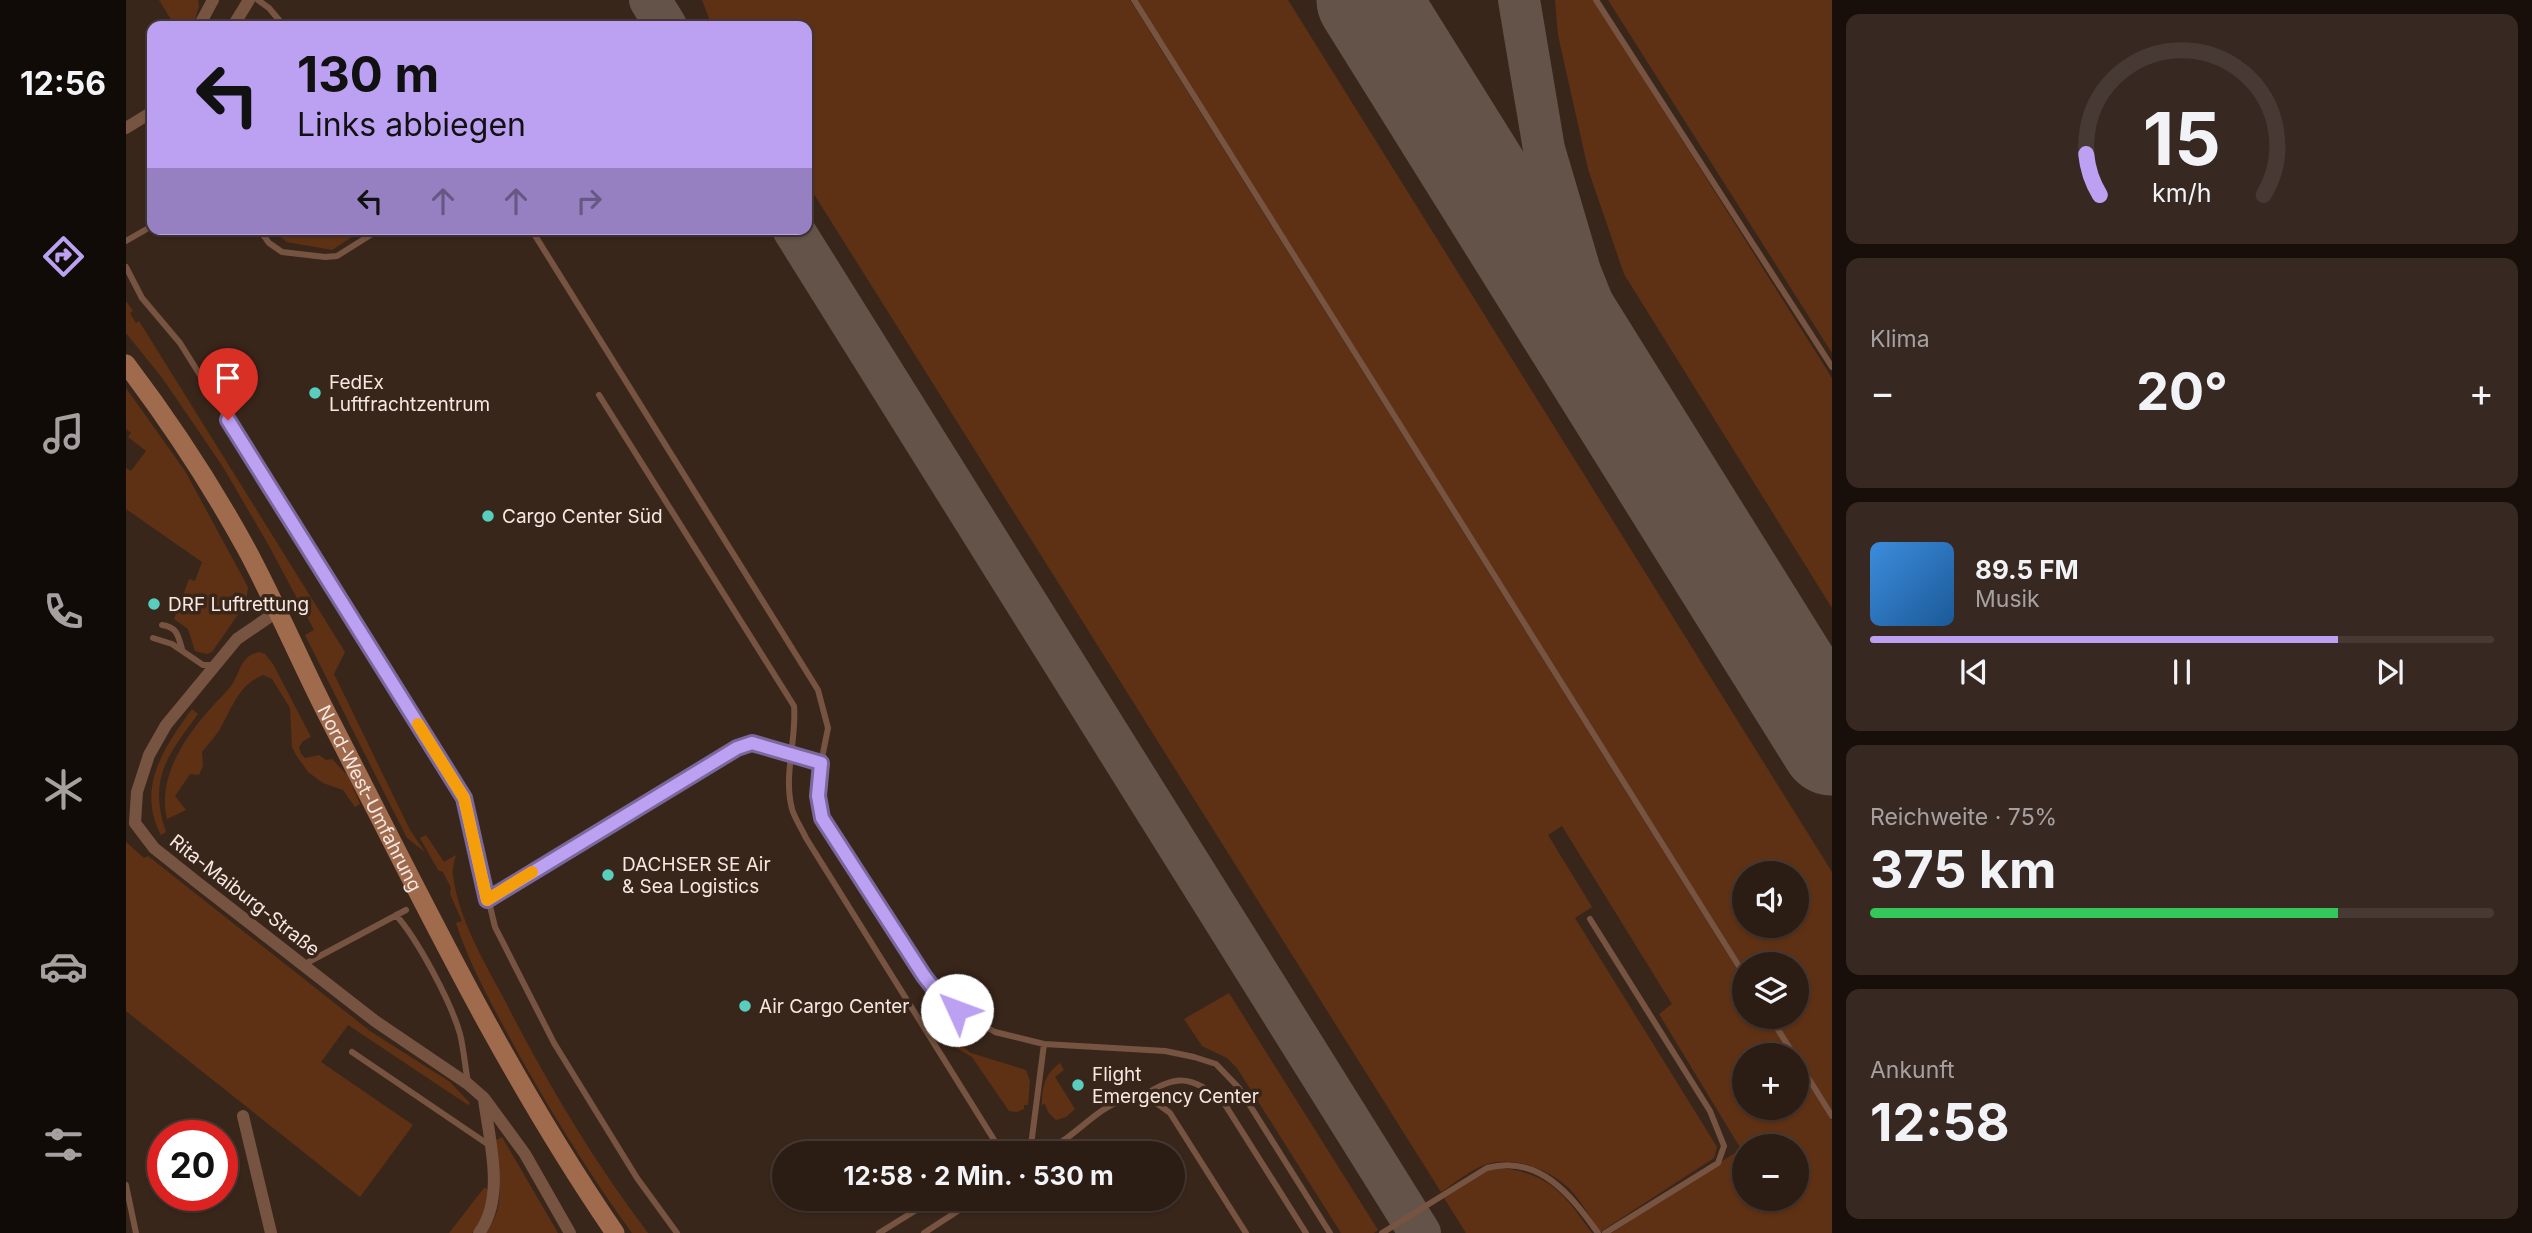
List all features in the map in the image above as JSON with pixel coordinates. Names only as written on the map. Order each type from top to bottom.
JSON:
[{"type":"main road","name":"Nord-West-Umfahrung","points":[[126,364],[163,413],[245,547],[472,995],[553,1140],[615,1233]]},
{"type":"street","points":[[202,21],[213,0]]},
{"type":"street","points":[[236,21],[249,0]]},
{"type":"street","points":[[126,128],[147,115]]},
{"type":"street","name":"Rita-Maiburg-Straße","points":[[278,611],[237,639],[166,725],[149,755],[137,792],[131,824],[153,848],[375,1021],[468,1084],[484,1098],[525,1154],[570,1233]]},
{"type":"street","points":[[479,1233],[491,1211],[494,1189],[484,1098]]},
{"type":"street","points":[[243,1115],[271,1233]]},
{"type":"lane","points":[[258,0],[280,21]]},
{"type":"lane","points":[[1134,0],[1732,955]]},
{"type":"lane","points":[[1596,0],[1832,367]]},
{"type":"lane","points":[[126,241],[147,229]]},
{"type":"lane","points":[[263,235],[282,252],[325,257],[337,256],[370,235]]},
{"type":"lane","points":[[535,235],[818,690],[826,712],[828,728],[818,796],[822,818],[924,976],[945,1003],[995,1032],[1044,1044],[1165,1051],[1216,1064],[1239,1088],[1330,1233]]},
{"type":"lane","points":[[126,267],[142,298],[180,343],[464,798],[495,927],[554,1043],[636,1178],[677,1233]]},
{"type":"lane","points":[[599,395],[794,706],[796,726],[788,783],[792,810],[806,838],[995,1141]]},
{"type":"lane","points":[[162,625],[172,627],[178,633],[182,649]]},
{"type":"lane","points":[[153,638],[182,649],[203,665],[216,666]]},
{"type":"lane","points":[[487,900],[737,748],[752,743],[821,763]]},
{"type":"lane","points":[[303,965],[406,910]]},
{"type":"lane","points":[[396,915],[407,928],[460,1033],[468,1084]]},
{"type":"lane","points":[[1590,919],[1710,1111],[1724,1146],[1718,1163],[1605,1233]]},
{"type":"lane","points":[[1032,1141],[1044,1044]]},
{"type":"lane","points":[[352,1052],[489,1145]]},
{"type":"lane","points":[[1809,1079],[1832,1116]]},
{"type":"lane","points":[[1140,1098],[1159,1085],[1179,1080],[1190,1082],[1212,1093],[1224,1103],[1306,1233]]},
{"type":"lane","points":[[1063,1141],[1116,1102],[1140,1098],[1151,1100],[1170,1113],[1246,1233]]},
{"type":"lane","points":[[1382,1233],[1487,1168],[1504,1165],[1526,1169],[1555,1181],[1570,1195],[1598,1233]]},
{"type":"lane","points":[[126,1185],[136,1233]]},
{"type":"lane","points":[[879,1233],[914,1211]]},
{"type":"lane","points":[[924,1233],[958,1211]]},
{"type":"shaded area","points":[[159,0],[198,0],[194,21],[172,21]]},
{"type":"shaded area","points":[[702,0],[1130,0],[1732,961],[1732,1029],[1775,1029],[1783,1043],[1732,1043],[1732,1120],[1809,1120],[1809,1085],[1832,1121],[1832,1233],[1611,1233],[1732,1155],[1732,1211],[1809,1211],[1809,1134],[1732,1134],[1659,1014],[1672,1004],[1562,826],[1548,835],[1592,907],[1575,918],[1717,1147],[1714,1158],[1600,1232],[1579,1200],[1547,1173],[1528,1165],[1497,1162],[1481,1166],[1441,1192],[812,191],[812,21],[710,21]]},
{"type":"shaded area","points":[[1137,0],[1288,0],[1832,872],[1832,1110],[1809,1074],[1809,1043],[1789,1043],[1781,1029],[1809,1029],[1809,952],[1733,952]]},
{"type":"shaded area","points":[[1555,0],[1594,0],[1832,378],[1832,608],[1624,274],[1588,169],[1558,35]]},
{"type":"shaded area","points":[[1608,0],[1832,0],[1832,353]]},
{"type":"shaded area","points":[[278,235],[355,235],[332,250],[287,242]]},
{"type":"shaded area","points":[[126,301],[133,311],[130,313],[136,323],[139,321],[345,652],[334,674],[410,830],[425,852],[407,838],[305,635],[314,630],[268,544],[223,467],[163,379],[126,333]]},
{"type":"shaded area","points":[[126,388],[185,471],[248,587],[246,603],[212,652],[207,654],[195,651],[188,629],[174,619],[189,579],[195,581],[202,562],[126,509],[126,468],[131,471],[146,451],[128,437],[131,433],[126,429]]},
{"type":"shaded area","points":[[259,652],[265,654],[273,664],[311,737],[299,747],[301,754],[305,758],[319,755],[326,760],[332,759],[348,776],[360,804],[355,807],[343,790],[323,783],[308,772],[292,747],[290,708],[272,679],[263,675],[248,684],[238,696],[218,732],[202,752],[203,766],[199,775],[190,774],[175,796],[186,810],[167,819],[166,788],[183,745],[201,719],[231,686],[245,660]]},
{"type":"shaded area","points":[[192,709],[198,714],[177,743],[160,782],[159,797],[166,832],[161,835],[151,801],[152,784],[163,753]]},
{"type":"shaded area","points":[[426,835],[444,862],[456,855],[453,873],[456,892],[479,952],[570,1117],[607,1176],[648,1233],[632,1233],[572,1144],[518,1053],[469,957],[456,923],[462,921],[450,894],[451,888],[420,838]]},
{"type":"shaded area","points":[[126,842],[144,858],[148,856],[370,1031],[450,1082],[470,1103],[468,1105],[348,1025],[321,1062],[413,1125],[360,1197],[126,1011]]},
{"type":"shaded area","points":[[1229,993],[1378,1230],[1374,1233],[1341,1233],[1237,1068],[1227,1058],[1202,1046],[1184,1019]]},
{"type":"shaded area","points":[[943,1032],[971,1053],[1026,1070],[1030,1081],[1028,1105],[1024,1105],[1024,1109],[1017,1112],[1009,1111],[972,1057],[951,1045]]},
{"type":"shaded area","points":[[1060,1063],[1064,1070],[1055,1077],[1075,1109],[1066,1117],[1056,1120],[1045,1104],[1042,1105],[1042,1098],[1048,1076]]},
{"type":"shaded area","points":[[502,1137],[558,1233],[486,1233],[493,1222],[499,1200],[494,1141]]},
{"type":"shaded area","points":[[1500,1168],[1532,1175],[1555,1188],[1592,1233],[1466,1233],[1444,1198],[1488,1171]]},
{"type":"shaded area","points":[[484,1188],[489,1189],[486,1207],[472,1233],[449,1233]]},
{"type":"taxiway","points":[[650,0],[663,21]]},
{"type":"taxiway","points":[[1519,0],[1544,149],[1580,271],[1659,468]]},
{"type":"taxiway","points":[[797,235],[1420,1233]]},
{"type":"runway","points":[[1368,0],[1832,744]]},
{"type":"slow traffic","points":[[418,724],[464,798],[487,900],[532,872]]},
{"type":"place","name":"FedEx Luftfrachtzentrum","points":[[315,393]]},
{"type":"place","name":"Cargo Center Süd","points":[[488,516]]},
{"type":"place","name":"DRF Luftrettung","points":[[154,604]]},
{"type":"place","name":"DACHSER SE Air & Sea Logistics","points":[[608,875]]},
{"type":"place","name":"Air Cargo Center","points":[[745,1006]]},
{"type":"place","name":"Flight Emergency Center","points":[[1078,1085]]},
{"type":"route","points":[[228,420],[464,798],[487,900],[737,748],[752,743],[770,747],[821,763],[818,796],[822,818],[924,976],[945,1003],[957,1010]]}]
